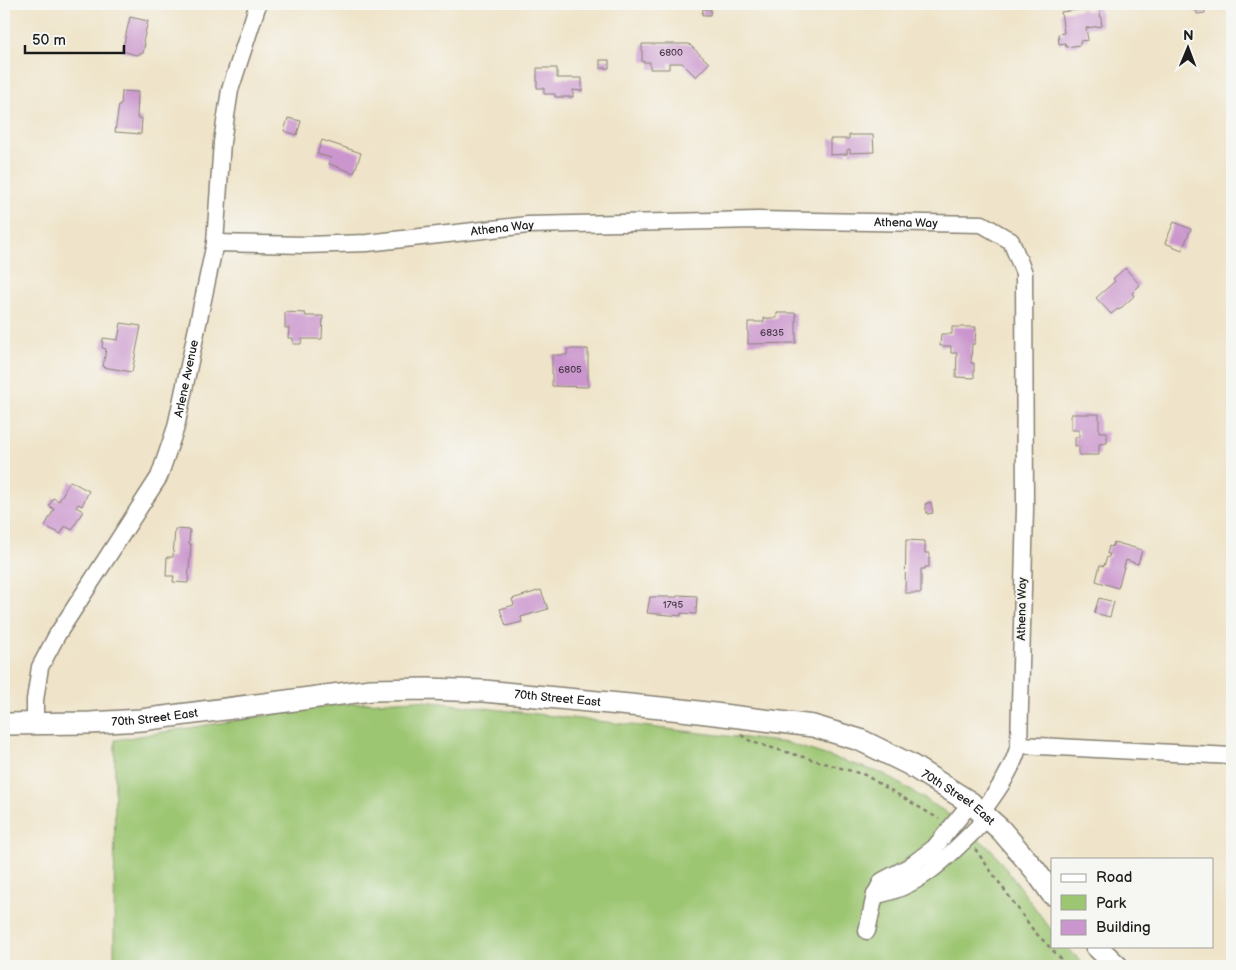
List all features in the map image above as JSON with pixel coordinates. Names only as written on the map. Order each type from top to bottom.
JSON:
[{"type":"main road","name":"70th Street East","points":[[4,724],[140,720],[371,690],[427,689],[484,691],[691,711],[813,726],[860,740],[909,764],[980,811],[1018,850],[1051,893]]},
{"type":"main road","points":[[1098,948],[1117,966]]},
{"type":"street","name":"Arlene Avenue","points":[[35,724],[35,700],[40,667],[57,636],[159,477],[176,427],[214,243],[222,142],[230,90],[258,4]]},
{"type":"street","name":"Athena Way","points":[[214,243],[305,245],[367,243],[528,225],[758,220],[982,224],[1011,241],[1024,273],[1024,508],[1019,745],[1015,761],[1002,784],[980,811]]},
{"type":"street","points":[[1019,745],[1232,756]]},
{"type":"street","points":[[867,931],[876,896],[882,882],[910,866],[934,848],[953,826],[980,811]]},
{"type":"street","points":[[876,896],[889,893],[922,877],[938,866],[967,838],[980,811]]},
{"type":"path","points":[[738,733],[752,742],[865,775],[953,826]]},
{"type":"path","points":[[967,838],[1034,931],[1068,966]]},
{"type":"green space","points":[[415,700],[788,743],[884,774],[944,811],[992,850],[1051,930],[1051,948],[1067,948],[1086,966],[114,966],[115,740],[330,705]]},
{"type":"building","points":[[1092,4],[1099,4],[1102,26],[1086,28],[1088,40],[1080,41],[1080,45],[1066,47],[1065,43],[1059,44],[1058,34],[1064,33],[1061,12],[1084,9],[1084,11],[1093,10]]},
{"type":"building","points":[[1204,6],[1205,13],[1197,14],[1196,7]]},
{"type":"building","points":[[703,9],[711,9],[710,15],[702,15]]},
{"type":"building","points":[[130,17],[148,21],[143,42],[145,43],[143,53],[136,55],[122,51]]},
{"type":"building","points":[[642,44],[689,44],[709,63],[696,77],[682,63],[669,63],[669,69],[650,69],[650,62],[642,62]]},
{"type":"building","points":[[600,60],[609,60],[609,68],[600,68]]},
{"type":"building","points":[[537,68],[557,68],[557,78],[582,78],[582,91],[573,90],[573,97],[555,97],[555,94],[544,94],[544,88],[537,88]]},
{"type":"building","points":[[122,91],[138,92],[137,118],[142,118],[141,134],[115,132]]},
{"type":"building","points":[[288,118],[301,121],[297,135],[284,131]]},
{"type":"building","points":[[849,135],[873,135],[874,152],[850,153],[850,149],[847,150],[847,154],[830,155],[830,139],[849,139]]},
{"type":"building","points":[[322,140],[361,153],[354,173],[329,164],[331,158],[317,154]]},
{"type":"building","points":[[1174,222],[1191,229],[1182,250],[1165,243]]},
{"type":"building","points":[[1125,268],[1140,285],[1132,293],[1134,296],[1119,310],[1111,314],[1096,298],[1115,281],[1113,279]]},
{"type":"building","points":[[285,312],[305,313],[306,316],[323,316],[322,339],[302,339],[301,344],[293,344],[293,338],[288,338],[289,328],[285,328]]},
{"type":"building","points":[[777,313],[796,313],[796,343],[748,344],[748,322],[764,322],[764,318],[777,318]]},
{"type":"building","points":[[121,323],[141,326],[132,372],[103,367],[106,349],[102,348],[103,338],[118,340]]},
{"type":"building","points":[[952,327],[976,327],[975,344],[972,344],[971,363],[974,363],[974,378],[956,377],[957,353],[951,353],[951,346],[940,346],[941,334],[952,334]]},
{"type":"building","points":[[567,349],[588,349],[588,387],[552,386],[552,355],[567,355]]},
{"type":"building","points":[[1071,414],[1099,414],[1099,432],[1107,432],[1107,443],[1099,444],[1099,455],[1079,455],[1079,446],[1075,446],[1075,437],[1079,437],[1079,430],[1071,430]]},
{"type":"building","points":[[70,481],[89,491],[82,506],[78,504],[76,507],[83,511],[72,530],[65,526],[61,534],[45,526],[54,509],[49,506],[53,498],[59,501]]},
{"type":"building","points":[[931,502],[933,513],[927,514],[925,504]]},
{"type":"building","points":[[175,529],[190,530],[189,544],[191,544],[188,583],[173,582],[174,576],[166,576],[167,557],[173,557]]},
{"type":"building","points":[[906,540],[925,541],[925,553],[929,553],[929,567],[921,569],[921,593],[905,593]]},
{"type":"building","points":[[1114,542],[1142,550],[1138,564],[1126,560],[1118,588],[1096,581],[1100,565],[1104,566],[1110,554],[1107,554],[1109,546],[1112,547]]},
{"type":"building","points":[[541,590],[548,609],[521,617],[522,622],[506,626],[500,609],[514,605],[512,599]]},
{"type":"building","points":[[678,595],[697,596],[696,614],[681,613],[681,616],[647,613],[650,597],[677,597]]},
{"type":"building","points":[[1099,598],[1114,602],[1110,617],[1094,613]]}]
